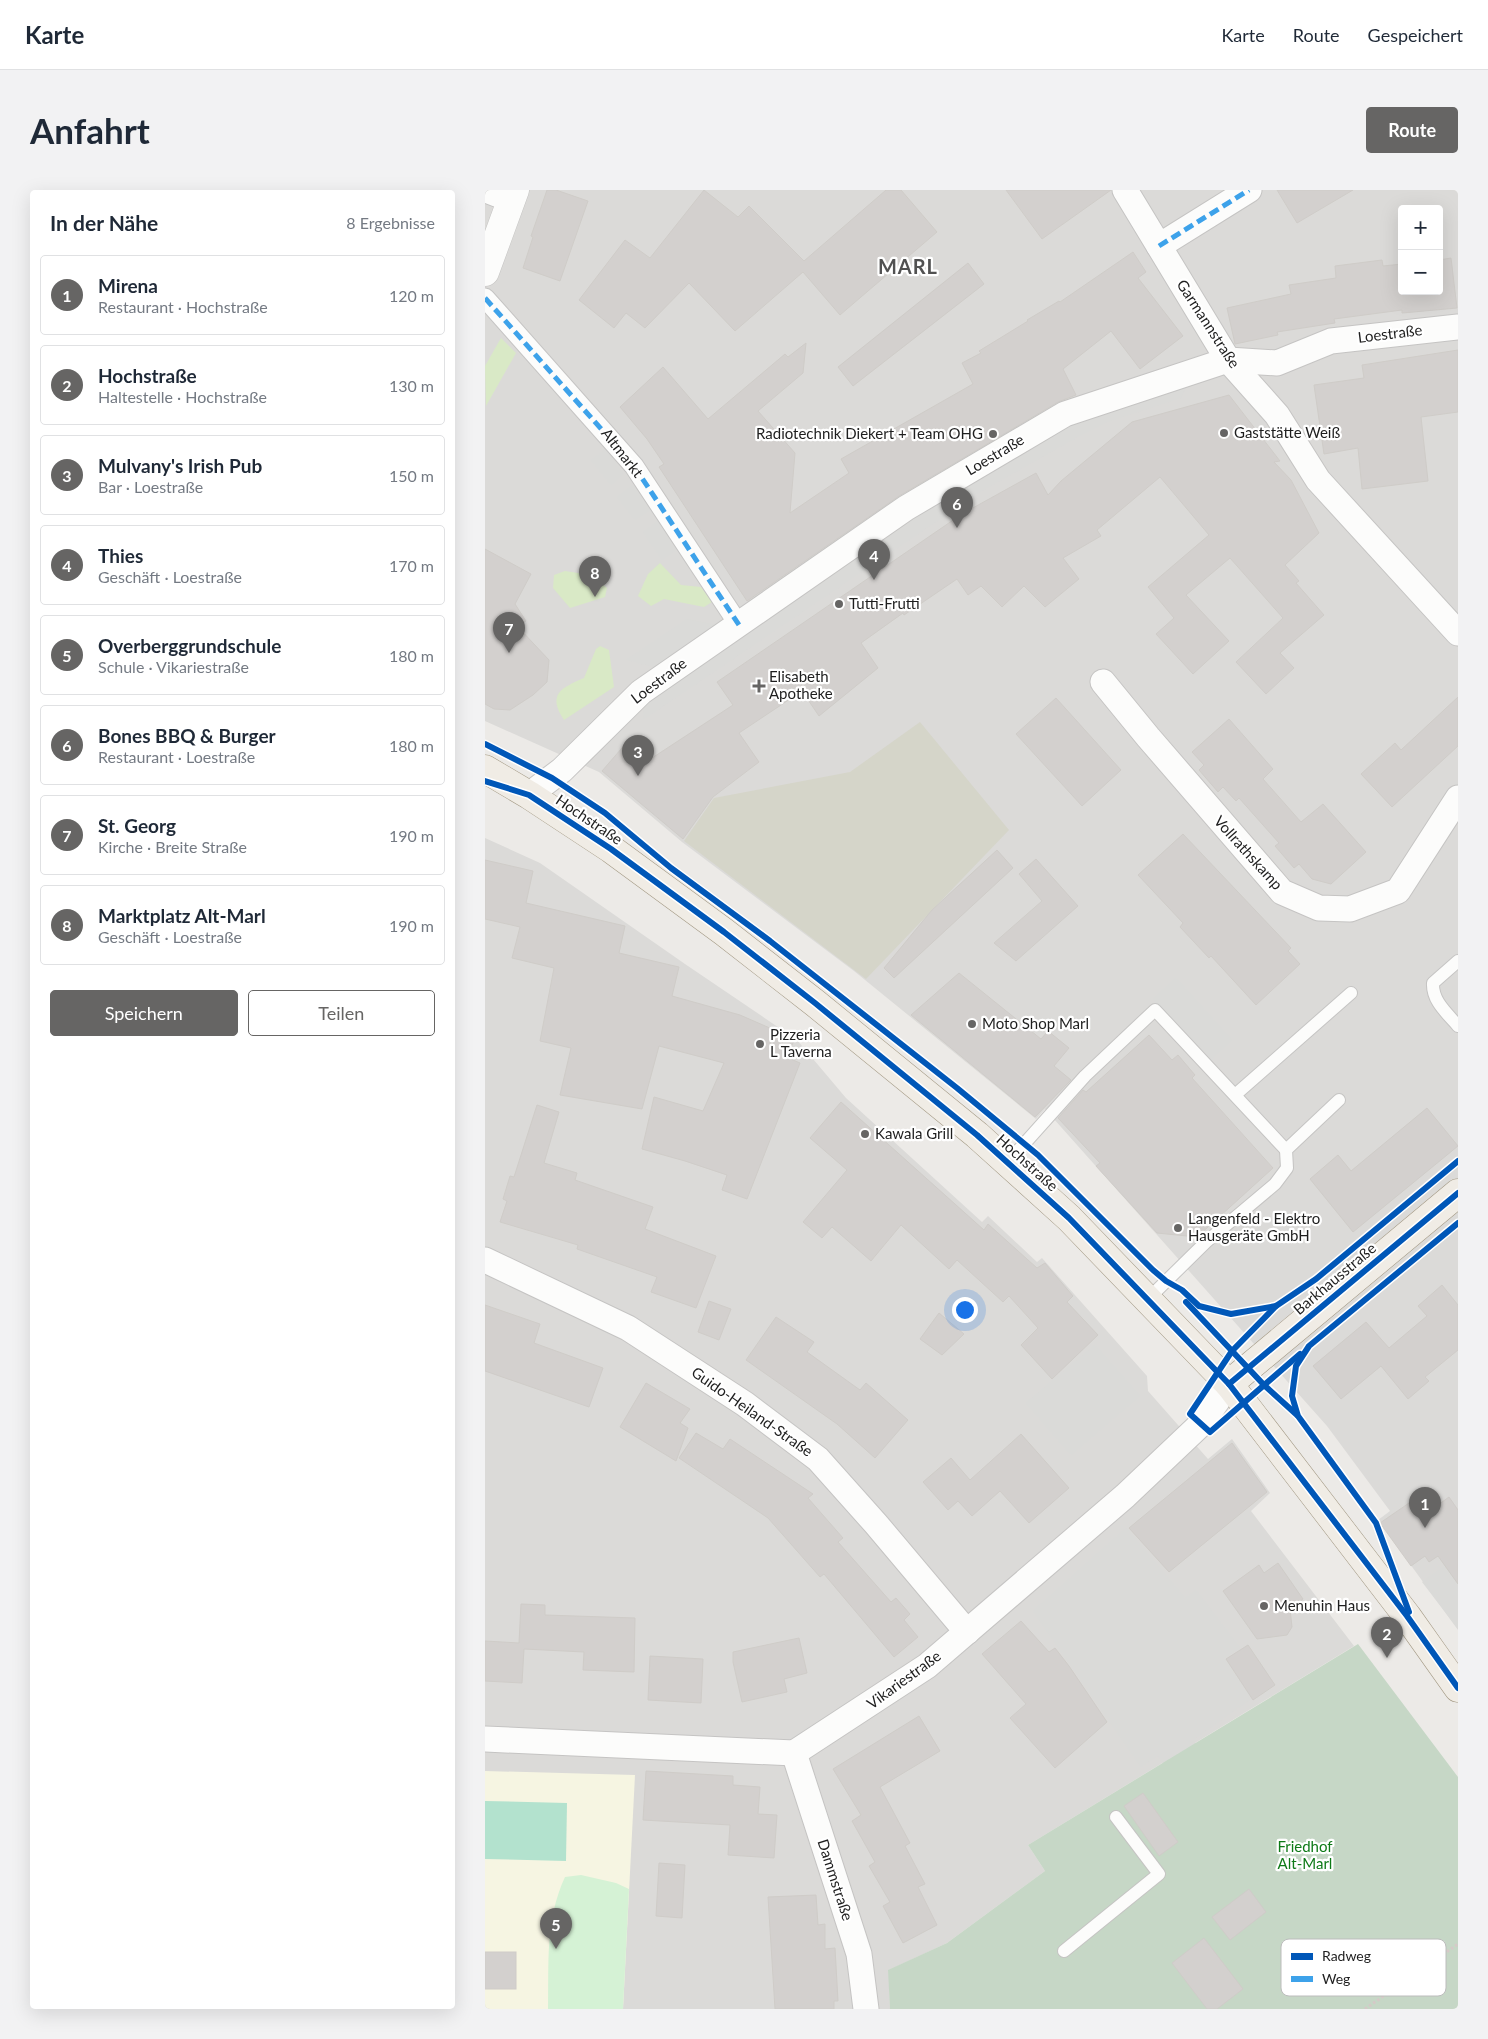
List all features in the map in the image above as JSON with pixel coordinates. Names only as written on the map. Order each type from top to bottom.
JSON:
[{"type":"main road","points":[[485,769],[529,795]]},
{"type":"main road","points":[[485,781],[529,795]]},
{"type":"main road","name":"Hochstraße","points":[[529,795],[611,849],[724,932],[815,1003],[1008,1162],[1069,1218],[1229,1384],[1407,1616],[1458,1688]]},
{"type":"main road","name":"Barkhausstraße","points":[[1229,1384],[1458,1193]]},
{"type":"street","points":[[485,272],[513,195],[486,190]]},
{"type":"street","name":"Garmannstraße","points":[[1125,190],[1228,360],[1277,415],[1318,480],[1458,633]]},
{"type":"street","points":[[1159,246],[1249,190]]},
{"type":"street","name":"Altmarkt","points":[[485,298],[634,466],[739,625]]},
{"type":"street","name":"Loestraße","points":[[529,795],[562,770],[641,692],[906,508],[1065,414],[1228,360],[1277,363],[1331,341],[1458,326]]},
{"type":"street","name":"Vollrathskamp","points":[[1103,682],[1282,892],[1319,908],[1350,909],[1398,890],[1458,798]]},
{"type":"street","name":"Guido-Heiland-Straße","points":[[485,1260],[628,1328],[745,1404],[818,1459],[877,1524],[967,1632]]},
{"type":"street","name":"Vikariestraße","points":[[794,1753],[927,1666],[1160,1464],[1201,1424],[1229,1384]]},
{"type":"street","points":[[485,1739],[794,1753]]},
{"type":"street","name":"Dammstraße","points":[[794,1753],[859,1954],[865,2009]]},
{"type":"lane","points":[[1458,962],[1433,983],[1435,998],[1458,1026]]},
{"type":"lane","points":[[1235,1095],[1351,993]]},
{"type":"lane","points":[[1008,1162],[1085,1076],[1155,1010],[1286,1150],[1287,1168],[1275,1184],[1206,1242],[1147,1300]]},
{"type":"lane","points":[[1286,1150],[1339,1100]]},
{"type":"lane","points":[[1064,1951],[1159,1874],[1116,1817]]},
{"type":"path","points":[[1446,1952],[1458,1944]]},
{"type":"path","points":[[1365,2009],[1384,1996]]},
{"type":"shaded area","points":[[485,190],[1458,190],[1458,1630],[1378,1520],[1390,1511],[1327,1426],[1045,1109],[1036,1119],[854,971],[682,842],[599,772],[485,721]]},
{"type":"shaded area","points":[[1190,379],[1181,398],[1108,422],[982,491],[643,720],[644,697],[943,496],[1070,419]]},
{"type":"shaded area","points":[[606,449],[623,474],[611,485],[591,460]]},
{"type":"shaded area","points":[[633,485],[650,510],[635,520],[617,497]]},
{"type":"shaded area","points":[[658,521],[679,548],[662,560],[643,532]]},
{"type":"shaded area","points":[[687,619],[722,626],[661,669],[626,660]]},
{"type":"shaded area","points":[[920,722],[1009,830],[866,979],[684,841],[714,798],[850,772]]},
{"type":"shaded area","points":[[485,838],[540,863],[797,1040],[846,1098],[982,1222],[988,1216],[1037,1262],[1042,1258],[1147,1376],[1148,1391],[1208,1459],[1232,1439],[1270,1493],[1251,1511],[1354,1646],[1028,1845],[1045,1871],[947,1943],[889,1970],[890,2009],[485,2009]]},
{"type":"shaded area","points":[[1176,978],[1232,1040],[1210,1060],[1153,999]]},
{"type":"shaded area","points":[[1095,1345],[1140,1396],[1071,1455],[1026,1403]]},
{"type":"shaded area","points":[[1126,1528],[1185,1598],[1196,1590],[1240,1648],[1224,1658],[1251,1699],[1193,1740],[1244,1819],[1169,1772],[1158,1756],[1141,1767],[1033,1611]]},
{"type":"shaded area","points":[[1446,1565],[1458,1581],[1458,1629],[1422,1582]]},
{"type":"shaded area","points":[[485,1771],[635,1775],[623,2009],[485,2009]]},
{"type":"green space","points":[[501,338],[516,353],[486,406],[485,366]]},
{"type":"green space","points":[[660,563],[681,585],[701,587],[712,602],[704,607],[664,599],[651,606],[638,596],[648,574]]},
{"type":"green space","points":[[565,571],[591,575],[607,588],[605,597],[570,608],[553,588],[554,575]]},
{"type":"green space","points":[[600,646],[609,650],[614,687],[564,720],[557,704],[559,693],[569,685],[584,678],[596,649]]},
{"type":"green space","name":"Friedhof Alt-Marl","points":[[1358,1644],[1458,1777],[1458,2009],[890,2009],[888,1970],[947,1943],[1045,1871],[1028,1845]]},
{"type":"green space","points":[[485,1801],[567,1803],[566,1861],[485,1859]]},
{"type":"green space","points":[[581,1875],[616,1883],[629,1889],[623,2009],[548,2009],[549,1942],[554,1909],[565,1877]]},
{"type":"building","points":[[547,190],[556,190],[588,201],[560,281],[523,268],[533,237],[531,236]]},
{"type":"building","points":[[704,190],[738,217],[749,206],[804,261],[886,190],[901,190],[937,232],[840,315],[803,272],[735,331],[689,283],[645,328],[626,313],[614,328],[579,300],[625,240],[650,258]]},
{"type":"building","points":[[1006,190],[1111,190],[1042,239]]},
{"type":"building","points":[[1277,190],[1353,190],[1297,223]]},
{"type":"building","points":[[1133,252],[1146,272],[1138,278],[1183,336],[1140,369],[1111,331],[1063,369],[1076,395],[1058,402],[899,496],[747,601],[659,467],[664,464],[647,439],[620,407],[663,367],[708,419],[785,354],[788,357],[806,343],[803,373],[758,411],[795,453],[790,513],[849,473],[841,459],[973,384],[962,363],[981,353],[979,351],[1027,320],[1060,302]]},
{"type":"building","points":[[1451,258],[1457,308],[1402,313],[1402,310],[1334,319],[1335,323],[1277,332],[1278,335],[1235,344],[1227,308],[1291,294],[1289,285],[1336,278],[1335,266],[1382,260],[1383,266],[1398,264],[1398,295],[1443,295],[1443,259]]},
{"type":"building","points":[[968,263],[984,284],[853,386],[838,367]]},
{"type":"building","points":[[1458,350],[1458,412],[1421,417],[1428,481],[1362,489],[1358,448],[1324,454],[1314,385],[1364,378],[1362,365]]},
{"type":"building","points":[[1229,395],[1280,461],[1274,462],[1291,480],[1319,533],[1285,565],[1299,581],[1296,583],[1324,615],[1280,653],[1294,668],[1266,694],[1236,662],[1283,618],[1230,558],[1186,595],[1229,641],[1193,674],[1156,634],[1174,618],[1148,587],[1209,535],[1160,477],[1097,530],[1101,536],[1063,558],[1079,579],[1045,607],[1024,586],[1002,607],[981,586],[968,595],[957,579],[904,615],[903,613],[861,643],[878,668],[819,716],[802,691],[739,733],[759,762],[713,797],[683,839],[602,771],[628,741],[649,760],[733,705],[717,682],[962,514],[1036,473],[1048,495],[1061,481],[1132,422]]},
{"type":"building","points":[[485,549],[531,574],[515,604],[526,621],[518,627],[549,660],[547,682],[533,695],[510,710],[494,709],[485,704]]},
{"type":"building","points":[[1458,697],[1458,746],[1392,807],[1361,774],[1395,743],[1401,750]]},
{"type":"building","points":[[1056,698],[1121,770],[1082,806],[1016,734]]},
{"type":"building","points":[[1229,719],[1273,769],[1263,779],[1301,822],[1323,804],[1366,852],[1331,884],[1312,879],[1299,864],[1294,868],[1275,846],[1279,843],[1239,798],[1236,801],[1223,787],[1218,792],[1199,770],[1204,765],[1192,752]]},
{"type":"building","points":[[1183,834],[1291,948],[1288,951],[1300,964],[1256,1005],[1211,956],[1209,958],[1180,927],[1183,923],[1138,875]]},
{"type":"building","points":[[997,850],[1013,868],[894,978],[884,968],[932,910]]},
{"type":"building","points":[[1036,859],[1078,906],[1016,961],[994,943],[1042,901],[1019,874]]},
{"type":"building","points":[[485,860],[533,871],[526,903],[625,926],[619,953],[679,967],[672,996],[740,1015],[795,1039],[786,1057],[800,1063],[747,1199],[722,1190],[727,1175],[642,1149],[654,1097],[703,1111],[724,1063],[659,1046],[642,1109],[560,1095],[571,1048],[540,1041],[554,968],[512,958],[520,927],[485,919]]},
{"type":"building","points":[[959,973],[1041,1039],[1048,1031],[1069,1048],[1054,1066],[1071,1080],[1035,1117],[911,1015]]},
{"type":"building","points":[[1149,1035],[1172,1060],[1178,1055],[1195,1075],[1192,1078],[1273,1168],[1197,1237],[1157,1233],[1096,1166],[1100,1163],[1058,1118],[1083,1090],[1086,1092]]},
{"type":"building","points":[[841,1102],[984,1230],[988,1224],[1037,1268],[1045,1263],[1073,1296],[1067,1302],[1098,1335],[1052,1379],[1021,1345],[1038,1328],[1009,1296],[1003,1302],[957,1260],[949,1269],[901,1225],[871,1261],[832,1227],[822,1238],[803,1222],[847,1170],[810,1138]]},
{"type":"building","points":[[537,1105],[559,1112],[544,1163],[577,1173],[575,1180],[653,1207],[645,1229],[716,1256],[696,1308],[651,1292],[657,1277],[577,1249],[578,1245],[500,1222],[507,1201],[503,1199],[510,1176],[514,1177]]},
{"type":"building","points":[[1427,1108],[1458,1146],[1353,1232],[1310,1179],[1338,1155],[1351,1171]]},
{"type":"building","points":[[1442,1285],[1458,1305],[1458,1350],[1425,1377],[1429,1381],[1408,1399],[1381,1366],[1341,1399],[1313,1366],[1366,1322],[1389,1348],[1427,1316],[1418,1306]]},
{"type":"building","points":[[709,1301],[731,1309],[719,1340],[698,1332]]},
{"type":"building","points":[[485,1305],[540,1324],[534,1343],[603,1368],[589,1407],[485,1371]]},
{"type":"building","points":[[939,1313],[964,1334],[942,1355],[920,1339]]},
{"type":"building","points":[[776,1317],[814,1342],[807,1352],[860,1390],[866,1383],[908,1420],[875,1458],[837,1424],[746,1360]]},
{"type":"building","points":[[646,1383],[690,1409],[680,1423],[688,1428],[676,1461],[620,1427]]},
{"type":"building","points":[[696,1433],[723,1449],[730,1439],[813,1494],[808,1498],[843,1538],[838,1542],[891,1602],[896,1598],[910,1614],[904,1620],[918,1637],[894,1657],[824,1574],[820,1577],[768,1518],[679,1458]]},
{"type":"building","points":[[1021,1434],[1069,1488],[1029,1523],[1000,1491],[972,1516],[958,1501],[948,1510],[923,1482],[951,1458],[970,1480]]},
{"type":"building","points":[[1232,1443],[1267,1492],[1169,1572],[1129,1528]]},
{"type":"building","points":[[1428,1490],[1438,1505],[1449,1497],[1458,1510],[1458,1584],[1438,1556],[1429,1562],[1425,1556],[1411,1566],[1380,1523]]},
{"type":"building","name":"Menuhin Haus","points":[[1278,1563],[1303,1599],[1290,1609],[1292,1627],[1287,1635],[1257,1639],[1223,1591],[1259,1565],[1264,1573]]},
{"type":"building","points":[[521,1604],[545,1605],[545,1615],[635,1618],[634,1672],[583,1670],[584,1652],[524,1649],[522,1683],[485,1681],[485,1641],[519,1643]]},
{"type":"building","points":[[1021,1621],[1049,1652],[1055,1648],[1107,1722],[1055,1768],[1010,1718],[1026,1704],[982,1654]]},
{"type":"building","points":[[799,1638],[807,1673],[784,1679],[787,1692],[742,1702],[733,1662],[733,1652]]},
{"type":"building","points":[[1248,1645],[1275,1685],[1253,1700],[1226,1659]]},
{"type":"building","points":[[650,1656],[703,1659],[701,1703],[648,1700]]},
{"type":"building","points":[[919,1716],[940,1751],[880,1787],[910,1843],[905,1846],[925,1884],[918,1887],[937,1925],[903,1943],[883,1906],[890,1902],[869,1866],[875,1862],[852,1821],[861,1815],[833,1769]]},
{"type":"building","points":[[646,1771],[733,1776],[733,1785],[760,1787],[758,1814],[777,1815],[774,1858],[728,1855],[730,1825],[643,1820]]},
{"type":"building","points":[[1143,1793],[1178,1842],[1159,1856],[1124,1806]]},
{"type":"building","points":[[659,1863],[685,1865],[682,1918],[656,1916]]},
{"type":"building","points":[[1249,1889],[1266,1912],[1230,1940],[1212,1917]]},
{"type":"building","points":[[816,1895],[818,1925],[825,1924],[825,1949],[835,1948],[838,2001],[834,2001],[834,2009],[775,2009],[768,1897]]},
{"type":"building","points":[[1204,1938],[1243,1989],[1217,2009],[1207,2009],[1172,1963]]},
{"type":"building","points":[[485,1952],[516,1952],[516,1989],[485,1989]]},
{"type":"marked path","points":[[1159,246],[1249,190]]},
{"type":"marked path","points":[[485,298],[634,466],[739,625]]},
{"type":"cycle path","points":[[485,744],[552,778],[605,813],[671,868],[770,941],[957,1088],[1038,1155],[1153,1270],[1166,1281],[1182,1290],[1199,1306],[1231,1314],[1276,1306],[1316,1279],[1458,1161]]},
{"type":"cycle path","points":[[485,781],[529,795],[611,849],[724,932],[815,1003],[977,1135],[1069,1218],[1229,1384],[1407,1616],[1458,1688]]},
{"type":"cycle path","points":[[1229,1384],[1458,1193]]},
{"type":"cycle path","points":[[1409,1612],[1376,1523],[1298,1416],[1292,1396],[1296,1366],[1309,1346],[1458,1223]]},
{"type":"cycle path","points":[[1186,1302],[1264,1385],[1297,1415]]},
{"type":"cycle path","points":[[1276,1306],[1232,1351],[1190,1414],[1210,1432],[1300,1354]]},
{"type":"place","name":"Gaststätte Weiß","points":[[1224,433]]},
{"type":"place","name":"Radiotechnik Diekert + Team OHG","points":[[993,434]]},
{"type":"place","name":"Bones BBQ & Burger","points":[[957,528]]},
{"type":"place","name":"Thies","points":[[874,580]]},
{"type":"place","name":"Marktplatz Alt-Marl","points":[[595,597]]},
{"type":"place","name":"Tutti-Frutti","points":[[839,604]]},
{"type":"place","name":"St. Georg","points":[[509,653]]},
{"type":"place","name":"Elisabeth Apotheke","points":[[759,686]]},
{"type":"place","name":"Mulvany's Irish Pub","points":[[638,776]]},
{"type":"place","name":"Moto Shop Marl","points":[[972,1024]]},
{"type":"place","name":"Pizzeria L Taverna","points":[[760,1044]]},
{"type":"place","name":"Kawala Grill","points":[[865,1134]]},
{"type":"place","name":"Langenfeld - Elektro Hausgeräte GmbH","points":[[1178,1228]]},
{"type":"place","name":"Mirena","points":[[1425,1528]]},
{"type":"place","name":"Menuhin Haus","points":[[1264,1606]]},
{"type":"place","name":"Hochstraße","points":[[1387,1658]]},
{"type":"place","name":"Overberggrundschule","points":[[556,1949]]},
{"type":"district","name":"MARL","points":[[908,267]]}]
